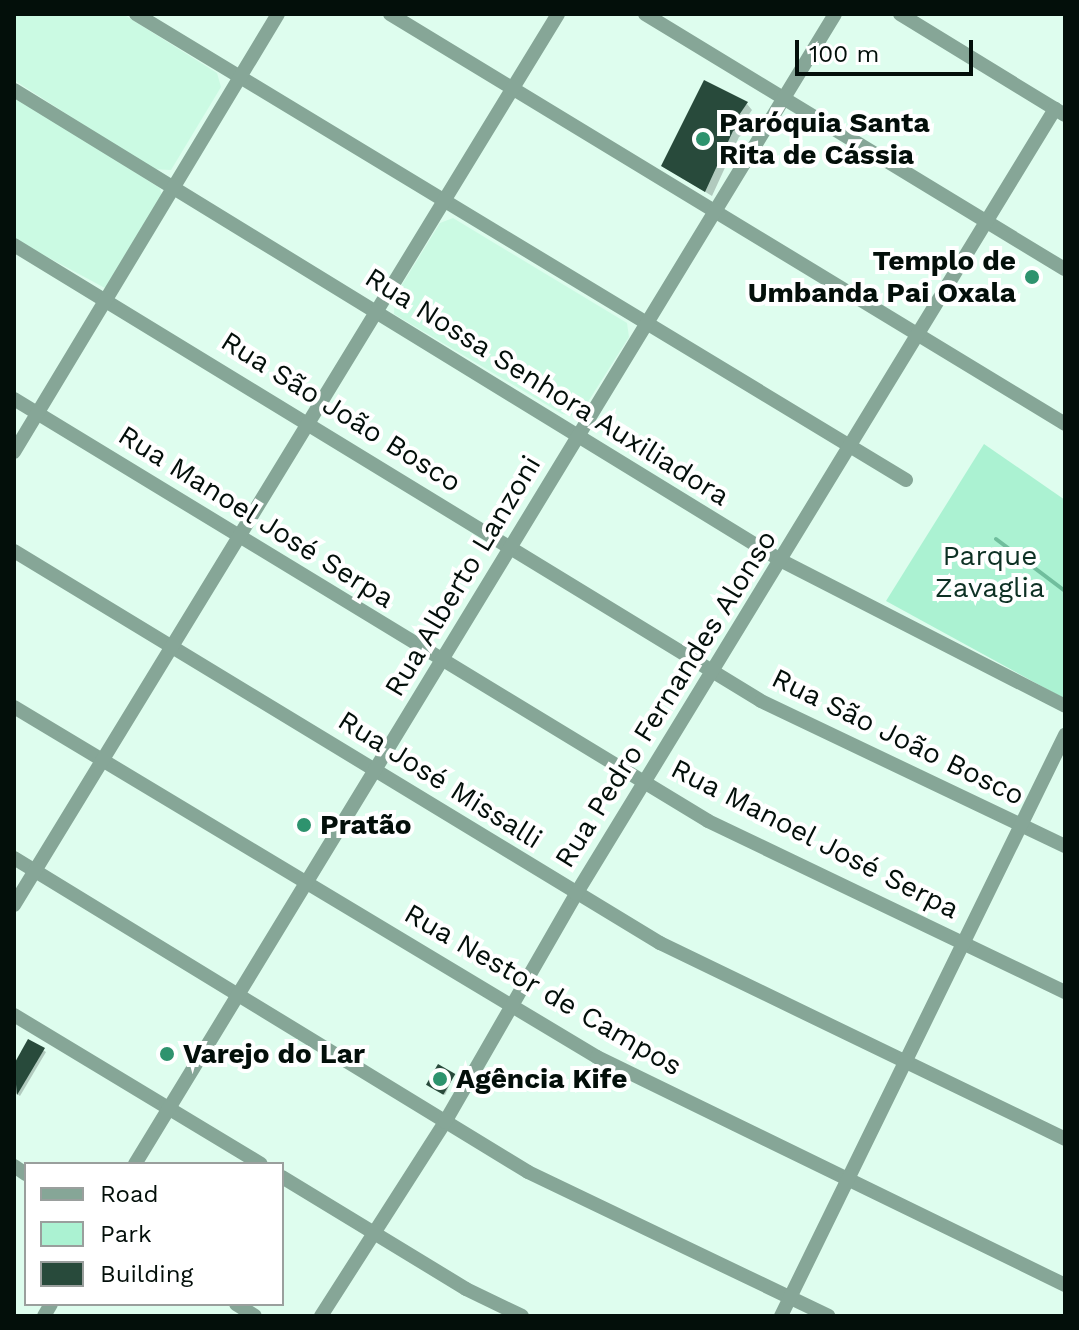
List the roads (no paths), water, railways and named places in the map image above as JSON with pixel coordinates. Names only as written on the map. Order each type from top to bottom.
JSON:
[{"type":"street","points":[[136,14],[442,202],[906,480]]},
{"type":"street","points":[[14,452],[278,14]]},
{"type":"street","points":[[390,14],[1065,424]]},
{"type":"street","points":[[14,905],[558,14]]},
{"type":"street","points":[[645,14],[1065,269]]},
{"type":"street","name":"Rua Alberto Lanzoni","points":[[136,1162],[835,14]]},
{"type":"street","points":[[900,14],[1060,112]]},
{"type":"street","name":"Rua Nossa Senhora Auxiliadora","points":[[14,90],[782,561],[1065,706]]},
{"type":"street","name":"Rua Pedro Fernandes Alonso","points":[[321,1316],[372,1231],[445,1122],[576,894],[648,784],[987,222],[1060,112]]},
{"type":"street","name":"Rua São João Bosco","points":[[14,245],[761,701],[1065,846]]},
{"type":"street","name":"Rua Manoel José Serpa","points":[[14,399],[708,821],[1065,992]]},
{"type":"street","name":"Rua José Missalli","points":[[14,551],[660,943],[1065,1139]]},
{"type":"street","name":"Rua Nestor de Campos","points":[[14,707],[597,1057],[1065,1285]]},
{"type":"street","points":[[781,1316],[1065,735]]},
{"type":"street","points":[[14,858],[528,1172],[828,1316]]},
{"type":"street","points":[[14,1015],[258,1162]]},
{"type":"street","points":[[284,1178],[466,1289],[522,1316]]},
{"type":"waterway","points":[[996,539],[1065,591]]},
{"type":"place","name":"Paróquia Santa Rita de Cássia","points":[[703,139]]},
{"type":"place","name":"Templo de Umbanda Pai Oxala","points":[[1032,277]]},
{"type":"place","name":"Pratão","points":[[304,825]]},
{"type":"place","name":"Varejo do Lar","points":[[167,1054]]},
{"type":"place","name":"Agência Kife","points":[[440,1079]]},
{"type":"park label","name":"Parque Zavaglia","points":[[990,572]]}]
